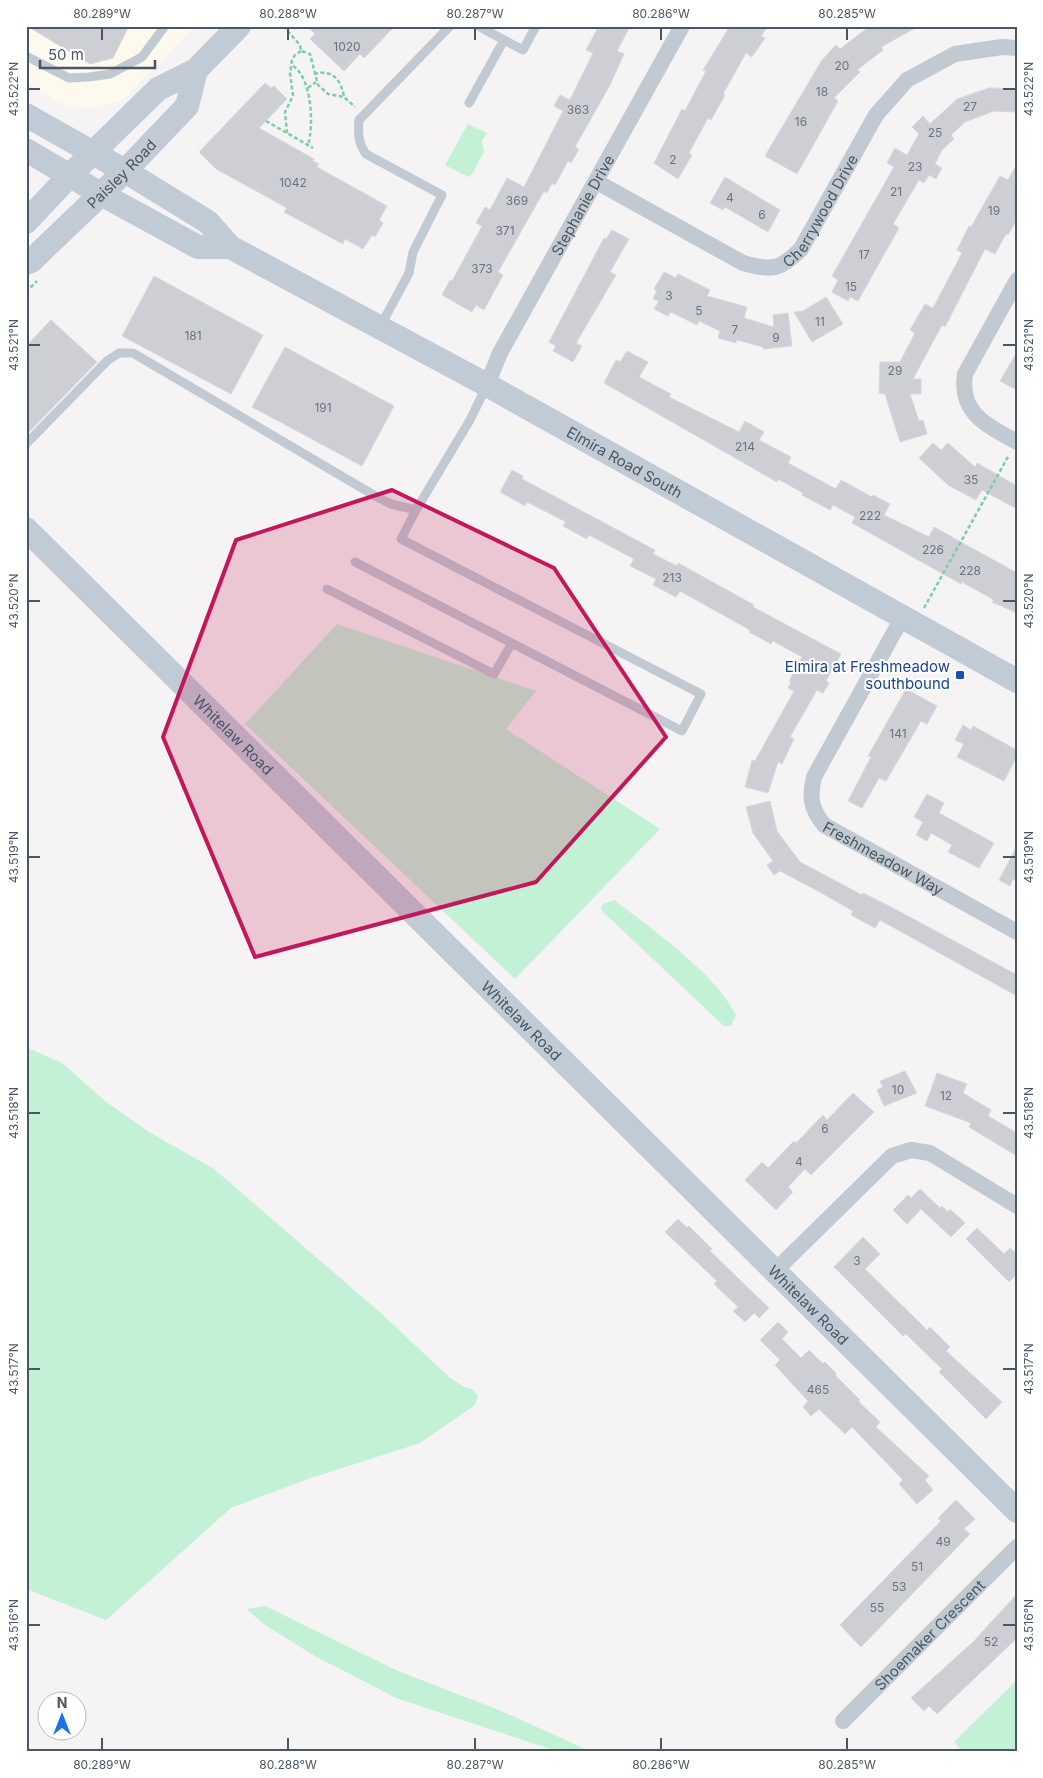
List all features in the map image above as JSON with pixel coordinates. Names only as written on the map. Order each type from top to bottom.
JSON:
[{"type":"street","points":[[26,222],[70,175],[158,89],[196,70],[240,26]]},
{"type":"street","name":"Stephanie Drive","points":[[487,385],[500,353],[597,182],[682,26]]},
{"type":"street","name":"Cherrywood Drive","points":[[597,182],[743,263],[765,269],[785,265],[801,249],[876,115],[907,80],[955,54],[1002,47],[1017,48]]},
{"type":"street","name":"Paisley Road","points":[[26,262],[31,261],[125,171],[187,106],[196,70]]},
{"type":"street","name":"Elmira Road South","points":[[26,115],[125,171],[208,222],[230,247],[487,385],[1017,681]]},
{"type":"street","name":"Elmira Road South","points":[[26,150],[198,247],[230,247]]},
{"type":"street","points":[[1016,442],[972,413],[965,399],[963,386],[965,374],[1017,280]]},
{"type":"street","name":"Whitelaw Road","points":[[26,529],[776,1270],[1017,1511]]},
{"type":"street","name":"Freshmeadow Way","points":[[908,621],[814,777],[810,795],[814,813],[824,825],[1017,932]]},
{"type":"street","points":[[776,1270],[892,1156],[911,1150],[930,1153],[1017,1206]]},
{"type":"street","name":"Shoemaker Crescent","points":[[843,1721],[1017,1547]]},
{"type":"lane","points":[[26,56],[69,78],[110,74],[142,57],[165,26]]},
{"type":"lane","points":[[380,327],[408,273],[413,252],[442,195],[366,154],[361,148],[358,134],[359,120],[450,26]]},
{"type":"lane","points":[[478,26],[523,50],[536,26]]},
{"type":"lane","points":[[469,103],[504,40]]},
{"type":"lane","points":[[26,444],[107,362],[119,353],[134,353],[377,497],[391,504],[416,510]]},
{"type":"lane","points":[[356,562],[682,731],[701,694],[402,539],[416,510],[470,420],[487,385]]},
{"type":"lane","points":[[327,589],[494,674],[512,643]]},
{"type":"path","points":[[283,26],[300,45],[302,51]]},
{"type":"path","points":[[287,133],[285,112],[293,96],[290,73],[293,66],[293,57],[302,51]]},
{"type":"path","points":[[302,51],[310,54],[316,82],[328,94],[344,97],[364,114]]},
{"type":"path","points":[[293,66],[299,71],[308,88],[312,120],[308,145]]},
{"type":"path","points":[[314,74],[327,72],[331,74],[340,81],[344,97]]},
{"type":"path","points":[[308,88],[316,82]]},
{"type":"path","points":[[266,122],[313,148]]},
{"type":"path","points":[[908,621],[1016,442]]},
{"type":"highlighted area","points":[[392,490],[554,568],[666,737],[536,882],[255,957],[163,737],[236,540]]},
{"type":"shaded area","points":[[26,26],[196,26],[122,101],[92,109],[68,106],[26,83]]},
{"type":"green space","points":[[468,124],[487,133],[482,141],[484,152],[469,177],[445,165]]},
{"type":"green space","points":[[337,624],[536,691],[506,729],[660,829],[515,979],[245,724]]},
{"type":"green space","points":[[614,900],[664,938],[698,967],[713,983],[736,1015],[731,1026],[724,1026],[601,910],[603,904]]},
{"type":"green space","points":[[26,1047],[62,1063],[105,1101],[149,1132],[214,1169],[383,1315],[449,1377],[464,1387],[472,1389],[478,1396],[475,1405],[420,1443],[308,1479],[231,1508],[106,1620],[26,1589]]},
{"type":"green space","points":[[265,1606],[398,1671],[499,1710],[592,1752],[559,1752],[396,1698],[315,1656],[262,1623],[247,1609]]},
{"type":"green space","points":[[1017,1680],[1017,1752],[963,1752],[954,1742]]},
{"type":"building","points":[[27,26],[129,26],[113,58],[90,64]]},
{"type":"building","points":[[307,26],[395,26],[364,58],[360,54],[344,71],[310,39],[315,34]]},
{"type":"building","points":[[599,26],[630,26],[617,51],[624,54],[610,85],[575,147],[579,149],[571,163],[568,161],[555,185],[552,183],[547,193],[544,191],[498,272],[503,275],[484,310],[476,305],[472,312],[442,295],[450,280],[452,281],[482,226],[476,223],[485,207],[490,210],[507,178],[524,187],[563,111],[554,106],[560,95],[570,100],[593,53],[586,50]]},
{"type":"building","points":[[730,26],[768,26],[761,36],[765,38],[752,57],[746,53],[711,120],[708,118],[689,153],[692,155],[678,179],[654,163],[682,109],[685,111],[706,71],[703,70]]},
{"type":"building","points":[[870,26],[919,26],[881,47],[883,50],[857,70],[860,72],[834,98],[838,101],[797,174],[765,156],[822,60],[836,45],[840,49]]},
{"type":"building","points":[[265,83],[271,88],[274,86],[287,99],[259,128],[314,159],[313,161],[319,164],[317,167],[387,206],[379,220],[383,223],[375,237],[372,235],[363,249],[345,239],[343,244],[284,212],[287,208],[216,169],[199,152]]},
{"type":"building","points":[[989,88],[1017,89],[1017,112],[994,111],[965,122],[951,135],[954,139],[942,150],[935,164],[942,168],[936,179],[929,175],[924,183],[919,180],[893,224],[899,228],[858,301],[850,297],[848,301],[832,292],[838,280],[832,276],[894,167],[887,163],[895,148],[907,155],[919,134],[912,127],[923,116],[930,124],[957,99]]},
{"type":"building","points":[[1017,164],[1017,219],[995,254],[985,249],[945,327],[942,325],[913,379],[921,379],[921,394],[910,394],[919,421],[923,420],[927,434],[900,442],[885,394],[879,393],[880,362],[900,362],[915,333],[910,330],[925,304],[933,308],[962,253],[957,250],[969,226],[971,227],[1000,176],[1008,180]]},
{"type":"building","points":[[725,177],[780,210],[768,232],[725,207],[723,210],[710,203]]},
{"type":"building","points":[[612,230],[629,239],[610,272],[616,275],[576,343],[582,346],[573,362],[553,351],[556,346],[549,342],[604,238],[606,239]]},
{"type":"building","points":[[664,272],[676,278],[678,274],[710,290],[707,296],[747,307],[744,318],[774,327],[773,315],[788,313],[792,346],[763,349],[763,347],[737,340],[736,343],[718,338],[720,331],[699,321],[697,325],[671,312],[668,316],[654,309],[659,301],[653,299],[657,291],[654,289]]},
{"type":"building","points":[[154,276],[263,335],[231,394],[122,336]]},
{"type":"building","points":[[826,297],[843,324],[812,342],[794,312],[803,311]]},
{"type":"building","points":[[51,320],[97,362],[26,435],[26,346]]},
{"type":"building","points":[[285,347],[394,406],[362,466],[252,407]]},
{"type":"building","points":[[627,351],[648,362],[639,377],[671,394],[669,397],[739,432],[745,421],[764,432],[759,440],[791,457],[788,463],[836,489],[841,480],[872,497],[873,495],[890,504],[884,515],[929,537],[934,527],[1017,573],[1017,613],[992,602],[994,600],[962,582],[961,584],[852,523],[855,517],[833,505],[830,510],[778,479],[777,482],[604,383],[616,360],[620,362]]},
{"type":"building","points":[[1017,352],[1017,390],[1000,381]]},
{"type":"building","points":[[933,443],[941,450],[948,443],[975,467],[977,463],[1017,486],[1017,509],[982,490],[976,500],[948,485],[919,458]]},
{"type":"building","points":[[512,470],[523,476],[522,479],[655,550],[653,554],[677,566],[678,563],[754,605],[753,607],[841,654],[826,681],[829,683],[823,693],[817,690],[790,737],[794,739],[782,764],[778,762],[768,793],[745,787],[752,760],[755,761],[794,691],[788,688],[791,682],[789,681],[802,657],[773,641],[771,644],[749,632],[750,630],[680,591],[676,597],[653,585],[656,579],[630,566],[634,559],[589,535],[587,539],[563,526],[566,522],[527,502],[525,506],[500,492]]},
{"type":"building","points":[[906,689],[937,706],[927,724],[921,721],[886,781],[879,778],[862,808],[848,801],[871,757],[868,756]]},
{"type":"building","points":[[963,725],[971,730],[973,726],[1017,750],[1017,756],[1004,781],[957,757],[964,744],[955,740]]},
{"type":"building","points":[[927,794],[944,803],[939,813],[994,843],[979,868],[948,852],[952,845],[931,833],[927,841],[916,835],[923,822],[914,817]]},
{"type":"building","points":[[770,801],[777,831],[800,862],[862,895],[863,893],[895,909],[1017,975],[1017,996],[880,920],[875,928],[851,915],[853,911],[780,871],[774,875],[767,865],[773,861],[753,833],[746,807]]},
{"type":"building","points":[[1017,846],[1017,881],[1013,879],[1010,886],[999,880]]},
{"type":"building","points":[[905,1071],[917,1093],[884,1106],[877,1090],[883,1087],[880,1081]]},
{"type":"building","points":[[937,1073],[967,1084],[963,1093],[991,1110],[988,1116],[1017,1133],[1017,1156],[969,1127],[971,1123],[925,1106]]},
{"type":"building","points":[[853,1093],[874,1112],[811,1175],[805,1169],[788,1187],[793,1192],[776,1210],[745,1180],[762,1162],[768,1168],[823,1115],[827,1120]]},
{"type":"building","points":[[920,1189],[940,1208],[942,1206],[948,1212],[950,1209],[965,1223],[951,1237],[921,1209],[907,1224],[893,1210],[908,1195],[911,1198]]},
{"type":"building","points":[[678,1219],[687,1228],[689,1226],[712,1249],[710,1251],[769,1308],[759,1318],[754,1313],[745,1322],[733,1311],[738,1307],[714,1284],[717,1281],[665,1232]]},
{"type":"building","points":[[977,1228],[1004,1254],[1010,1248],[1017,1254],[1017,1274],[1009,1282],[966,1239]]},
{"type":"building","points":[[863,1237],[880,1254],[865,1269],[927,1330],[930,1327],[950,1347],[946,1351],[1002,1402],[986,1419],[939,1372],[942,1369],[906,1334],[903,1336],[834,1267]]},
{"type":"building","points":[[778,1322],[788,1332],[782,1339],[801,1358],[809,1350],[823,1364],[825,1362],[860,1400],[858,1401],[880,1422],[876,1427],[929,1476],[925,1480],[933,1490],[917,1504],[899,1484],[903,1480],[852,1427],[845,1434],[819,1409],[811,1416],[803,1407],[808,1401],[775,1365],[780,1360],[760,1340]]},
{"type":"building","points":[[956,1500],[975,1519],[964,1529],[970,1534],[861,1647],[840,1625],[941,1521],[938,1518]]},
{"type":"building","points":[[1017,1594],[1017,1638],[937,1714],[929,1706],[924,1711],[911,1698],[973,1642]]},
{"type":"place","name":"Elmira at Freshmeadow southbound","points":[[960,675]]}]
